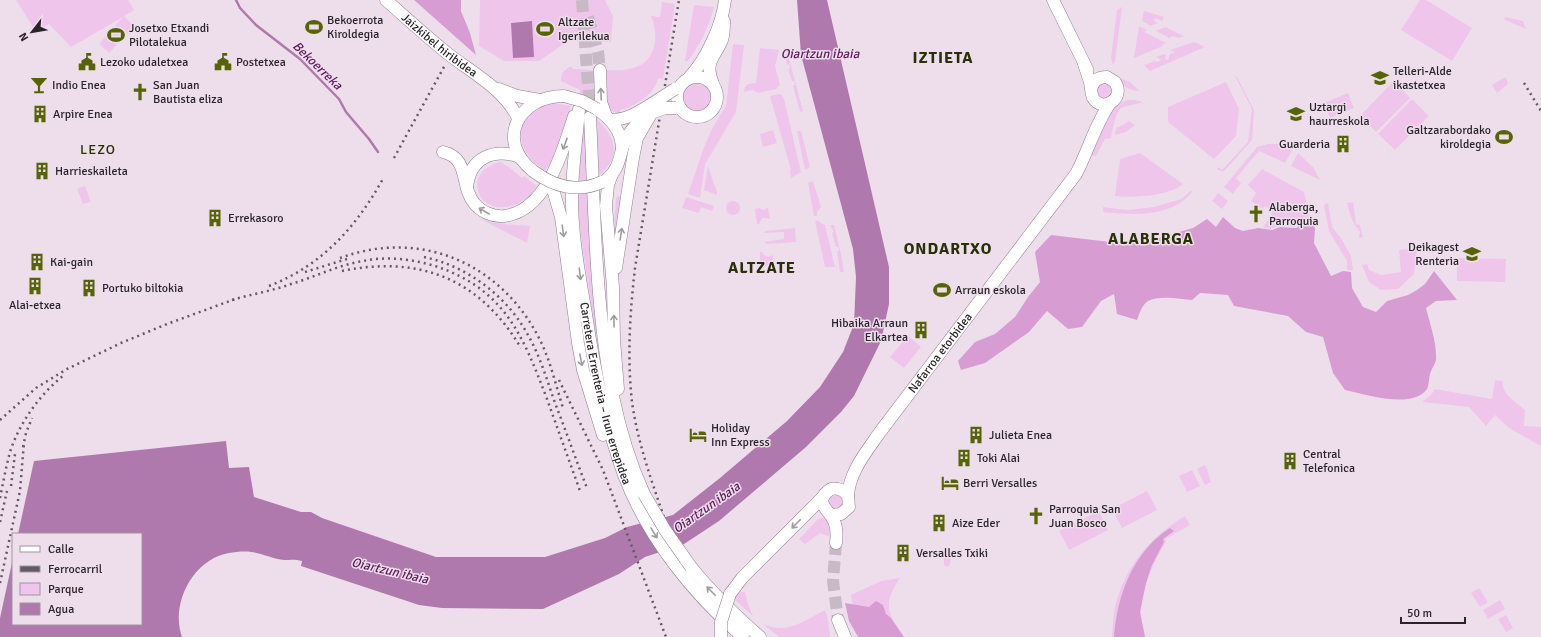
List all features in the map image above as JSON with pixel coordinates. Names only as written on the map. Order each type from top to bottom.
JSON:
[{"type":"main road","name":"Jaizkibel hiribidea","points":[[386,0],[431,40],[495,88]]},
{"type":"main road","name":"Nafarroa etorbidea","points":[[1053,0],[1084,64],[1093,95],[1097,116],[1094,132]]},
{"type":"main road","points":[[621,430],[614,340],[613,287],[606,206],[608,185],[620,160],[626,139],[632,129],[682,84],[698,66],[713,39],[725,5]]},
{"type":"main road","points":[[601,115],[618,120],[652,110],[665,108],[678,108],[695,117],[708,114],[715,106],[717,101],[716,90],[709,72],[709,66],[724,34],[725,5]]},
{"type":"main road","name":"Nafarroa etorbidea","points":[[1084,64],[1091,73],[1100,78]]},
{"type":"main road","points":[[600,70],[601,115]]},
{"type":"main road","points":[[678,108],[677,94],[682,84],[702,77],[713,84]]},
{"type":"main road","points":[[1100,78],[1110,78],[1117,84],[1118,95],[1115,100],[1110,103],[1102,104],[1093,95],[1094,82],[1100,78]]},
{"type":"main road","points":[[495,88],[517,96],[540,100]]},
{"type":"main road","points":[[495,88],[509,102],[518,118]]},
{"type":"main road","points":[[622,150],[621,137],[618,130],[582,101],[564,96],[540,100],[527,108],[518,118],[515,128],[515,145],[520,157],[526,166],[543,179],[554,193],[560,217],[583,370],[610,456],[625,476]]},
{"type":"main road","name":"Nafarroa etorbidea","points":[[834,488],[844,483],[852,475],[880,432],[1076,174],[1101,117],[1110,103]]},
{"type":"main road","name":"Carretera Errenteria – Irun errepidea","points":[[467,188],[473,202],[487,213],[502,216],[513,215],[522,211],[535,201],[543,192],[560,157],[574,114],[579,109],[572,190],[578,257],[589,334],[600,394],[625,476],[665,530],[686,571],[708,603],[744,637]]},
{"type":"main road","points":[[613,287],[637,138],[652,110]]},
{"type":"main road","name":"Carretera Errenteria – Irun errepidea","points":[[601,115],[595,242],[603,341],[612,392],[621,430],[635,472],[640,497]]},
{"type":"main road","points":[[443,152],[452,154],[458,160],[467,188]]},
{"type":"main road","points":[[467,188],[468,179],[471,172],[485,157],[503,153],[520,157]]},
{"type":"main road","points":[[543,179],[563,186],[577,188],[589,187],[602,182],[612,174]]},
{"type":"main road","name":"Nafarroa etorbidea","points":[[848,496],[852,475]]},
{"type":"main road","points":[[721,637],[721,622],[730,594],[742,578],[827,492],[834,488],[844,491],[848,496],[849,507],[844,513],[836,543],[836,528],[831,515],[824,508],[822,502],[824,496]]},
{"type":"main road","points":[[831,515],[844,513]]},
{"type":"main road","name":"Carretera Errenteria – Irun errepidea","points":[[686,571],[706,586],[760,637]]},
{"type":"main road","points":[[839,637],[838,620],[845,637]]},
{"type":"green space","points":[[16,0],[128,0],[134,10],[124,16],[134,26],[109,53],[99,44],[123,17],[71,47],[49,24],[36,32]]},
{"type":"green space","name":"Altzate Igerilekua","points":[[480,0],[605,0],[613,16],[611,42],[568,41],[539,61],[504,61],[479,46]]},
{"type":"green space","points":[[1420,0],[1426,0],[1472,28],[1452,61],[1401,30]]},
{"type":"green space","points":[[662,2],[675,4],[663,79],[658,78],[649,94],[632,106],[620,110],[620,113],[613,112],[606,103],[605,97],[607,70],[629,69],[645,62],[650,56],[654,49],[655,41],[654,24],[651,16],[660,17]]},
{"type":"green space","points":[[694,5],[714,7],[710,21],[700,42],[688,61],[685,61]]},
{"type":"green space","points":[[1122,7],[1115,62],[1113,65],[1111,58],[1117,10]]},
{"type":"green space","points":[[1144,11],[1164,17],[1162,21],[1155,18],[1154,21],[1158,23],[1151,26],[1142,21]]},
{"type":"green space","points":[[1504,17],[1523,21],[1526,29],[1505,20]]},
{"type":"green space","points":[[1139,26],[1147,30],[1144,32],[1166,43],[1162,45],[1163,46],[1134,58]]},
{"type":"green space","points":[[1165,27],[1184,36],[1179,38],[1173,36],[1169,38],[1156,31]]},
{"type":"green space","points":[[1194,42],[1205,47],[1150,71],[1144,65],[1161,60],[1156,57],[1164,54],[1166,55],[1165,59],[1168,60],[1170,54],[1175,52],[1170,50]]},
{"type":"green space","points":[[733,44],[744,45],[736,112],[705,164],[700,198],[688,194],[704,147],[713,127],[726,106]]},
{"type":"green space","points":[[760,48],[779,50],[775,66],[780,85],[776,89],[758,93],[753,90],[744,92],[745,87],[748,84],[756,83]]},
{"type":"green space","points":[[787,51],[803,111],[800,112],[793,86],[795,85],[794,81],[792,81],[788,69],[790,68],[789,64],[787,65],[785,57]]},
{"type":"green space","points":[[569,67],[572,67],[573,69],[593,70],[596,102],[580,95],[580,90],[561,81],[562,73]]},
{"type":"green space","points":[[1235,76],[1237,77],[1254,110],[1252,140],[1224,171],[1221,171],[1217,169],[1218,167],[1222,170],[1248,142],[1252,109]]},
{"type":"green space","points":[[1117,77],[1130,82],[1140,91],[1132,90],[1126,87]]},
{"type":"green space","points":[[1506,77],[1508,84],[1497,93],[1492,85]]},
{"type":"green space","points":[[1394,81],[1410,98],[1376,132],[1360,116]]},
{"type":"green space","points":[[697,82],[708,86],[712,97],[708,108],[697,112],[686,108],[682,97],[686,86]]},
{"type":"green space","points":[[1107,82],[1113,89],[1110,97],[1104,99],[1099,97],[1096,88],[1099,83]]},
{"type":"green space","points":[[1226,82],[1239,109],[1236,136],[1214,159],[1168,122],[1168,107]]},
{"type":"green space","points":[[1348,93],[1354,108],[1330,118],[1324,103]]},
{"type":"green space","points":[[779,94],[782,95],[784,99],[801,172],[791,178],[791,170],[770,96]]},
{"type":"green space","points":[[1412,99],[1429,116],[1395,150],[1378,134]]},
{"type":"green space","points":[[1128,100],[1143,102],[1121,108],[1119,110],[1113,126],[1111,138],[1105,139],[1096,156],[1091,155],[1108,114],[1116,105]]},
{"type":"green space","points":[[554,103],[571,106],[558,148],[545,171],[526,153],[522,142],[521,132],[524,122],[530,114],[540,107]]},
{"type":"green space","points":[[596,118],[608,132],[614,146],[611,160],[599,176]]},
{"type":"green space","points":[[1129,121],[1135,125],[1126,132],[1115,135],[1116,128]]},
{"type":"green space","points":[[583,126],[586,126],[597,330],[595,331],[577,207]]},
{"type":"green space","points":[[773,130],[777,143],[763,147],[760,134]]},
{"type":"green space","points":[[797,131],[801,131],[810,167],[805,170]]},
{"type":"green space","points":[[1268,144],[1281,144],[1293,149],[1285,163],[1259,151],[1236,178],[1241,183],[1233,194],[1224,187],[1257,147]]},
{"type":"green space","points":[[1140,153],[1183,184],[1177,188],[1160,194],[1131,197],[1115,196],[1120,159]]},
{"type":"green space","points":[[1298,153],[1313,167],[1320,180],[1291,166]]},
{"type":"green space","points":[[500,162],[509,167],[522,178],[524,176],[537,186],[533,193],[525,200],[514,205],[502,207],[491,205],[483,200],[478,192],[477,184],[480,175],[487,168]]},
{"type":"green space","points":[[708,166],[717,192],[717,195],[704,190]]},
{"type":"green space","points":[[1262,169],[1304,192],[1310,218],[1295,226],[1281,225],[1270,229],[1263,227],[1271,216],[1272,211],[1265,206],[1262,209],[1251,201],[1256,193],[1248,185]]},
{"type":"green space","points":[[813,181],[821,207],[817,212],[817,216],[814,216],[808,183]]},
{"type":"green space","points":[[85,186],[91,202],[83,204],[77,189]]},
{"type":"green space","points":[[1193,191],[1184,200],[1174,206],[1152,213],[1127,214],[1103,212],[1103,207],[1127,210],[1154,207],[1181,199]]},
{"type":"green space","points":[[1218,193],[1228,201],[1222,209],[1212,201]]},
{"type":"green space","points":[[618,196],[623,199],[613,244],[616,198]]},
{"type":"green space","points":[[686,197],[714,206],[712,211],[701,207],[699,213],[682,208]]},
{"type":"green space","points":[[733,201],[738,203],[740,208],[738,213],[733,215],[728,213],[726,208],[728,203]]},
{"type":"green space","points":[[1353,202],[1356,224],[1360,225],[1363,237],[1359,238],[1360,232],[1353,222],[1347,203]]},
{"type":"green space","points":[[1328,203],[1332,227],[1341,238],[1351,256],[1353,270],[1347,270],[1347,261],[1329,231],[1324,205]]},
{"type":"green space","points":[[768,207],[770,219],[762,218],[759,224],[757,224],[755,209],[759,208],[764,210]]},
{"type":"green space","points":[[477,216],[491,222],[530,226],[527,243],[490,224]]},
{"type":"green space","points":[[818,220],[825,225],[835,267],[825,267],[815,221]]},
{"type":"green space","points":[[830,225],[834,225],[844,272],[840,272],[837,251],[839,251],[838,247],[836,247],[832,233],[834,232]]},
{"type":"green space","points":[[795,228],[796,242],[767,244],[764,242],[784,239],[784,232],[764,233],[766,231]]},
{"type":"green space","points":[[1417,248],[1414,274],[1398,289],[1381,290],[1369,282],[1362,265],[1367,264],[1369,270],[1381,275],[1401,272],[1399,250]]},
{"type":"green space","points":[[760,252],[768,257],[773,255],[773,267],[769,265],[760,267]]},
{"type":"green space","points":[[1457,258],[1506,259],[1505,282],[1457,281]]},
{"type":"green space","points":[[908,336],[921,347],[904,368],[890,357]]},
{"type":"green space","points":[[1495,380],[1503,381],[1506,393],[1525,410],[1524,426],[1541,427],[1541,446],[1509,428],[1495,415],[1486,426],[1469,407],[1422,402],[1431,395],[1435,389],[1492,399]]},
{"type":"green space","points":[[1205,465],[1211,482],[1205,485],[1197,469]]},
{"type":"green space","points":[[1192,470],[1200,486],[1187,492],[1179,476]]},
{"type":"green space","points":[[1147,491],[1157,510],[1122,528],[1112,509]]},
{"type":"green space","points":[[833,495],[839,495],[843,499],[843,505],[839,509],[833,509],[829,505],[829,499]]},
{"type":"green space","points":[[1099,511],[1108,530],[1069,550],[1059,531]]},
{"type":"green space","points":[[1185,516],[1190,525],[1165,539],[1166,542],[1157,558],[1146,585],[1141,612],[1145,637],[1112,637],[1117,600],[1135,562],[1162,532]]},
{"type":"green space","points":[[825,518],[828,521],[830,537],[820,533],[805,544],[799,539],[818,519]]},
{"type":"green space","points":[[948,551],[951,551],[952,553],[950,565],[947,567],[944,565],[944,558]]},
{"type":"green space","points":[[900,578],[890,596],[889,608],[893,620],[900,632],[905,637],[860,637],[855,622],[851,595],[881,581]]},
{"type":"green space","points":[[1479,588],[1488,602],[1480,607],[1471,593]]},
{"type":"green space","points":[[745,592],[747,602],[753,616],[734,599],[736,594]]},
{"type":"green space","points":[[1500,600],[1505,609],[1488,619],[1483,610]]},
{"type":"green space","points":[[825,610],[828,619],[830,637],[779,637],[763,624],[780,628],[788,627],[802,622]]},
{"type":"green space","points":[[1506,615],[1513,628],[1506,632],[1498,619]]},
{"type":"shaded area","points":[[414,0],[461,0],[461,11],[470,33],[476,55]]},
{"type":"shaded area","points":[[1223,217],[1235,228],[1243,231],[1258,228],[1272,230],[1280,227],[1296,228],[1313,219],[1315,229],[1314,243],[1331,276],[1343,271],[1351,272],[1352,288],[1363,307],[1376,312],[1387,301],[1408,295],[1417,290],[1425,284],[1434,271],[1457,300],[1436,301],[1426,308],[1433,334],[1436,354],[1435,364],[1431,372],[1427,389],[1420,395],[1411,399],[1400,400],[1376,397],[1345,390],[1333,373],[1323,337],[1306,332],[1288,316],[1234,306],[1228,295],[1200,293],[1192,300],[1158,298],[1148,301],[1142,307],[1137,320],[1117,314],[1114,294],[1101,301],[1082,327],[1068,329],[1047,311],[1029,332],[985,363],[961,370],[958,361],[975,342],[995,334],[1015,317],[1040,282],[1035,252],[1051,235],[1127,244],[1158,238],[1193,228],[1207,219],[1216,227]]},
{"type":"shaded area","points":[[1170,528],[1174,531],[1163,539],[1164,542],[1152,565],[1146,583],[1140,612],[1145,637],[1114,637],[1119,606],[1123,590],[1129,576],[1146,549]]},
{"type":"shaded area","points":[[876,601],[883,605],[886,614],[891,618],[904,637],[858,637],[849,621],[845,603],[869,607]]},
{"type":"water","name":"Oiartzun ibaia","points":[[797,0],[827,0],[889,267],[889,304],[881,341],[854,396],[841,412],[806,447],[719,521],[684,544],[645,557],[619,574],[543,609],[442,608],[419,605],[301,566],[302,561],[284,560],[255,553],[240,552],[229,553],[216,557],[205,564],[195,574],[182,598],[179,611],[179,624],[182,637],[0,637],[0,618],[12,563],[12,625],[142,625],[142,533],[18,533],[34,461],[226,441],[229,468],[249,467],[254,497],[301,512],[311,512],[322,518],[436,557],[545,557],[605,538],[627,527],[673,515],[720,478],[787,421],[820,387],[843,352],[854,324],[856,277],[853,249],[801,55]]},
{"type":"water","points":[[532,21],[534,57],[513,58],[511,23]]},
{"type":"waterway","name":"Bekoerreka","points":[[236,0],[240,8],[256,25],[300,59],[339,99],[346,112],[378,152]]},
{"type":"tunnel","points":[[582,0],[590,114]]},
{"type":"tunnel","points":[[588,17],[598,52],[600,70]]},
{"type":"tunnel","points":[[836,543],[833,581],[838,620]]},
{"type":"railway","points":[[675,551],[650,477],[635,421],[630,385],[629,351],[635,268],[679,0]]},
{"type":"railway","points":[[394,158],[445,65]]},
{"type":"railway","points":[[1524,83],[1541,111]]},
{"type":"railway","points":[[269,286],[306,267],[337,242],[362,212],[384,177]]},
{"type":"railway","points":[[340,258],[371,250],[401,248],[430,251],[457,260],[482,273],[505,292],[525,315],[545,350],[563,408]]},
{"type":"railway","points":[[424,257],[440,261],[470,275],[497,296],[519,321],[528,335],[540,360],[587,488]]},
{"type":"railway","points":[[305,272],[347,259]]},
{"type":"railway","points":[[232,300],[284,286],[345,265],[372,259],[399,259],[417,262],[435,266],[459,276],[479,288],[495,302],[519,335],[547,399],[580,491]]},
{"type":"railway","points":[[342,271],[370,267],[397,267],[422,270],[445,278],[467,289],[487,305],[505,324],[521,348]]},
{"type":"railway","points":[[0,420],[36,388],[67,369],[121,343],[167,324],[238,298]]},
{"type":"railway","points":[[0,498],[10,452],[24,421],[38,401],[63,376]]},
{"type":"railway","points":[[559,380],[603,470],[666,637]]},
{"type":"railway","points":[[23,447],[26,433],[32,418]]},
{"type":"railway","points":[[0,583],[20,491],[24,442]]},
{"type":"railway","points":[[11,486],[15,454]]},
{"type":"railway","points":[[0,522],[7,491]]},
{"type":"place","name":"Bekoerrota Kiroldegia","points":[[314,27]]},
{"type":"place","name":"Altzate Igerilekua","points":[[545,29]]},
{"type":"place","name":"Josetxo Etxandi Pilotalekua","points":[[116,35]]},
{"type":"place","name":"Lezoko udaletxea","points":[[87,62]]},
{"type":"place","name":"Postetxea","points":[[223,62]]},
{"type":"place","name":"Telleri-Alde ikastetxea","points":[[1380,78]]},
{"type":"place","name":"Indio Enea","points":[[39,85]]},
{"type":"place","name":"San Juan Bautista eliza","points":[[140,92]]},
{"type":"place","name":"Arpire Enea","points":[[40,114]]},
{"type":"place","name":"Uztargi haurreskola","points":[[1296,114]]},
{"type":"place","name":"Galtzarabordako kiroldegia","points":[[1504,137]]},
{"type":"place","name":"Guarderia","points":[[1343,144]]},
{"type":"place","name":"Harrieskaileta","points":[[42,171]]},
{"type":"place","name":"Alaberga, Parroquia","points":[[1256,214]]},
{"type":"place","name":"Errekasoro","points":[[215,218]]},
{"type":"place","name":"Deikagest Renteria","points":[[1472,254]]},
{"type":"place","name":"Kai-gain","points":[[37,262]]},
{"type":"place","name":"Alai-etxea","points":[[35,286]]},
{"type":"place","name":"Portuko biltokia","points":[[89,288]]},
{"type":"place","name":"Arraun eskola","points":[[942,290]]},
{"type":"place","name":"Hibaika Arraun Elkartea","points":[[921,330]]},
{"type":"place","name":"Holiday Inn Express","points":[[698,435]]},
{"type":"place","name":"Julieta Enea","points":[[976,435]]},
{"type":"place","name":"Toki Alai","points":[[964,458]]},
{"type":"place","name":"Central Telefonica","points":[[1290,461]]},
{"type":"place","name":"Berri Versalles","points":[[950,483]]},
{"type":"place","name":"Parroquia San Juan Bosco","points":[[1036,516]]},
{"type":"place","name":"Aize Eder","points":[[939,523]]},
{"type":"place","name":"Versalles Txiki","points":[[903,553]]},
{"type":"district","name":"IZTIETA","points":[[943,57]]},
{"type":"district","name":"LEZO","points":[[98,149]]},
{"type":"district","name":"ALABERGA","points":[[1151,238]]},
{"type":"district","name":"ONDARTXO","points":[[948,248]]},
{"type":"district","name":"ALTZATE","points":[[762,267]]}]
